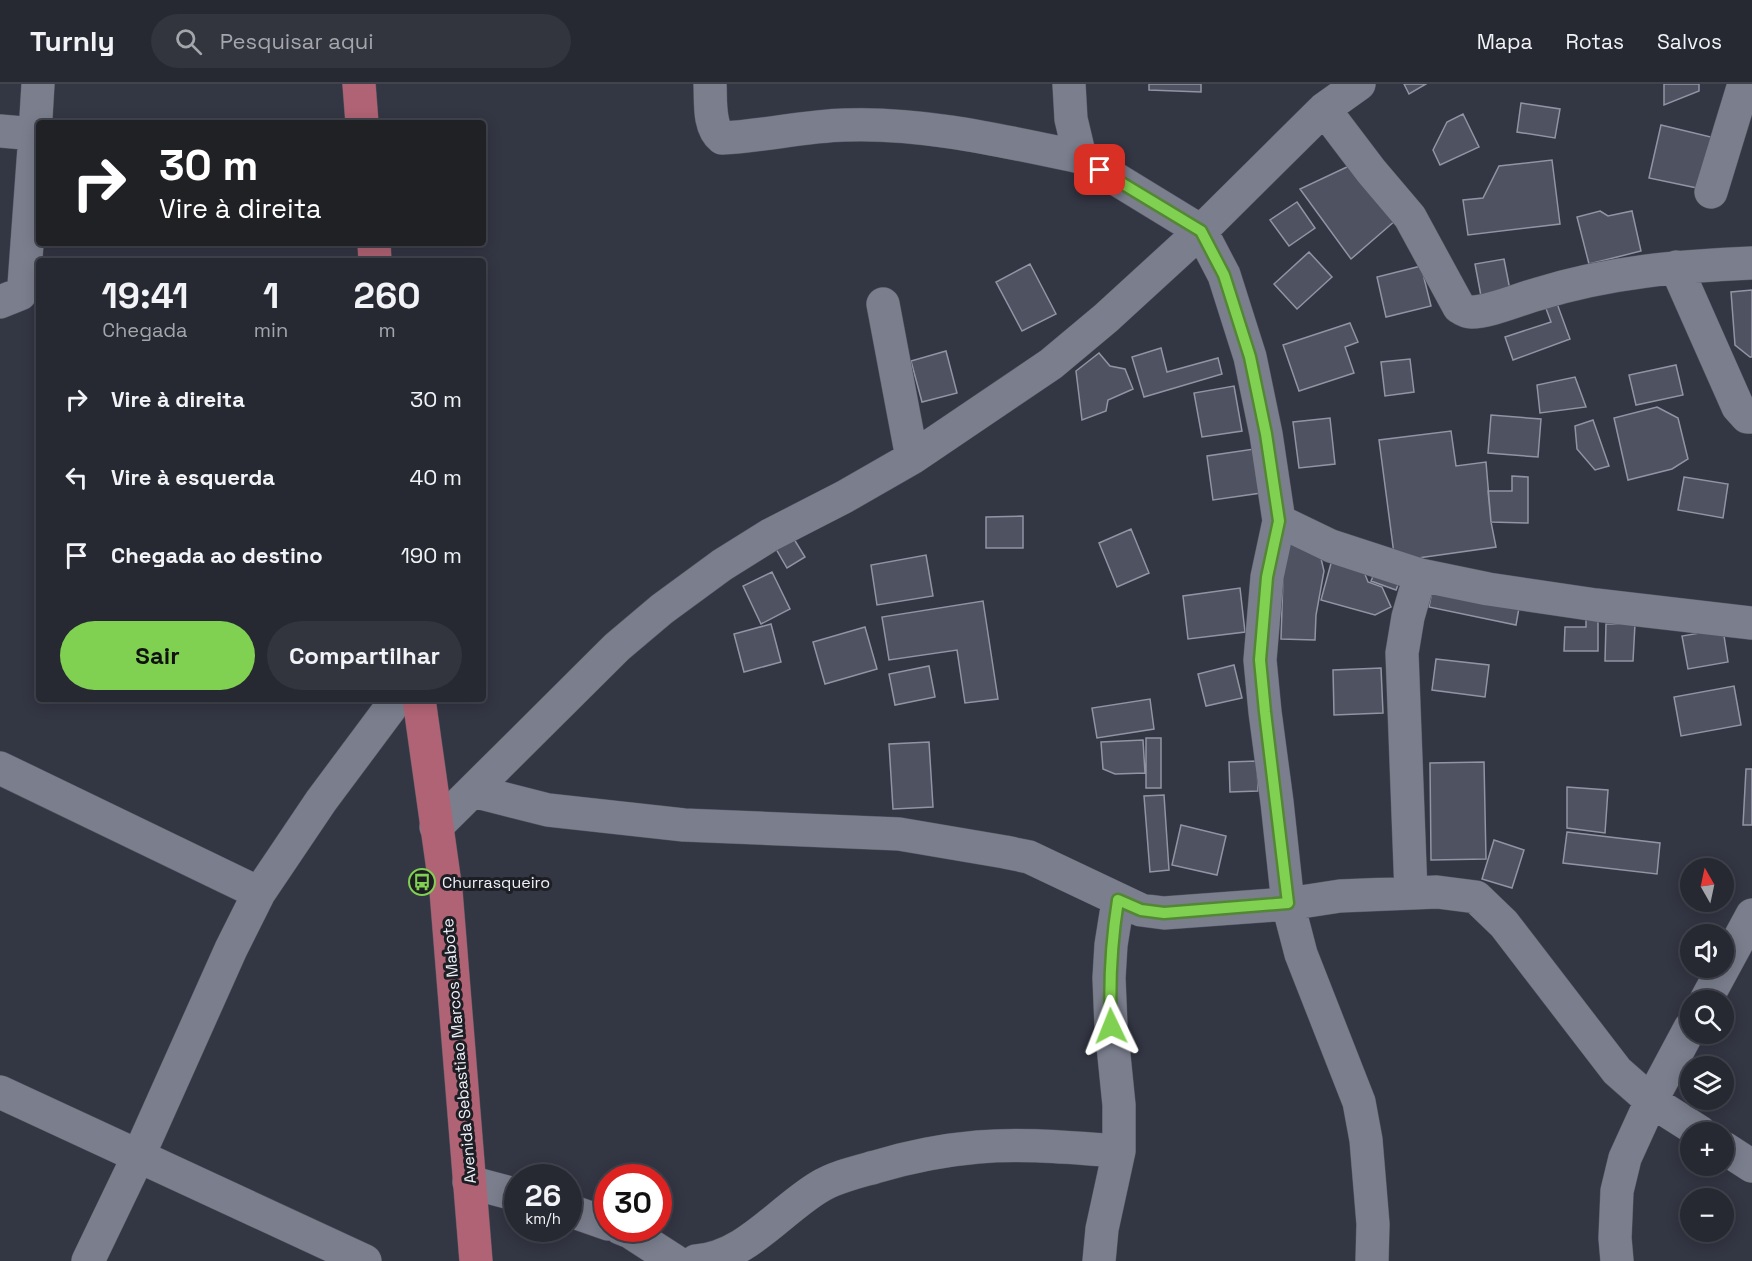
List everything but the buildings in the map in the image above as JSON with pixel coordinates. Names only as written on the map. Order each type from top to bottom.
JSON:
[{"type":"main road","points":[[360,84],[362,120]]},
{"type":"main road","name":"Avenida Sebastiao Marcos Mabote","points":[[419,702],[446,891],[476,1261]]},
{"type":"street","points":[[0,302],[20,294],[24,285],[38,84]]},
{"type":"street","points":[[710,84],[712,120],[717,134],[722,138],[811,127],[848,125],[891,127],[960,135],[1080,157],[1201,231],[1224,275],[1250,357],[1266,434],[1279,521],[1267,577],[1260,660],[1288,903],[1301,954],[1359,1102],[1367,1150],[1373,1224],[1372,1261]]},
{"type":"street","points":[[1069,84],[1071,119],[1080,157]]},
{"type":"street","points":[[436,827],[617,647],[662,609],[770,535],[844,497],[912,458],[1051,364],[1106,318],[1201,231],[1324,109],[1359,84]]},
{"type":"street","points":[[1711,192],[1744,84]]},
{"type":"street","points":[[1324,109],[1371,171],[1410,217],[1459,307],[1470,312],[1484,310],[1552,289],[1616,275],[1676,267],[1752,263]]},
{"type":"street","points":[[0,131],[35,134]]},
{"type":"street","points":[[1676,267],[1738,407],[1747,417],[1752,417]]},
{"type":"street","points":[[884,304],[912,458]]},
{"type":"street","points":[[1279,521],[1331,546],[1419,575],[1488,589],[1596,605],[1752,623]]},
{"type":"street","points":[[1411,893],[1402,653],[1408,617],[1419,575]]},
{"type":"street","points":[[88,1261],[259,893],[321,801],[395,702]]},
{"type":"street","points":[[0,768],[259,893]]},
{"type":"street","points":[[473,791],[560,811],[684,825],[899,834],[1005,852],[1029,857],[1141,910],[1164,913],[1288,903],[1340,896],[1437,892],[1476,897],[1504,924],[1617,1071],[1651,1101],[1684,1122]]},
{"type":"street","points":[[1099,1261],[1102,1229],[1119,1151],[1119,1105],[1109,978],[1118,900]]},
{"type":"street","points":[[1711,990],[1752,915]]},
{"type":"street","points":[[1617,1261],[1615,1238],[1617,1191],[1625,1158],[1651,1101],[1681,1044]]},
{"type":"street","points":[[0,1092],[365,1261]]},
{"type":"street","points":[[696,1261],[709,1260],[738,1248],[820,1186],[855,1172],[907,1158],[977,1147],[1026,1146],[1119,1151]]},
{"type":"street","points":[[1734,1154],[1752,1166]]},
{"type":"street","points":[[469,1182],[504,1191]]},
{"type":"street","points":[[646,1242],[675,1261]]},
{"type":"place","name":"Churrasqueiro","points":[[422,882]]},
{"type":"route","points":[[1100,170],[1201,231],[1224,275],[1250,357],[1266,434],[1279,521],[1267,577],[1260,660],[1288,903],[1164,913],[1141,910],[1118,900],[1109,978],[1111,1026]]}]
